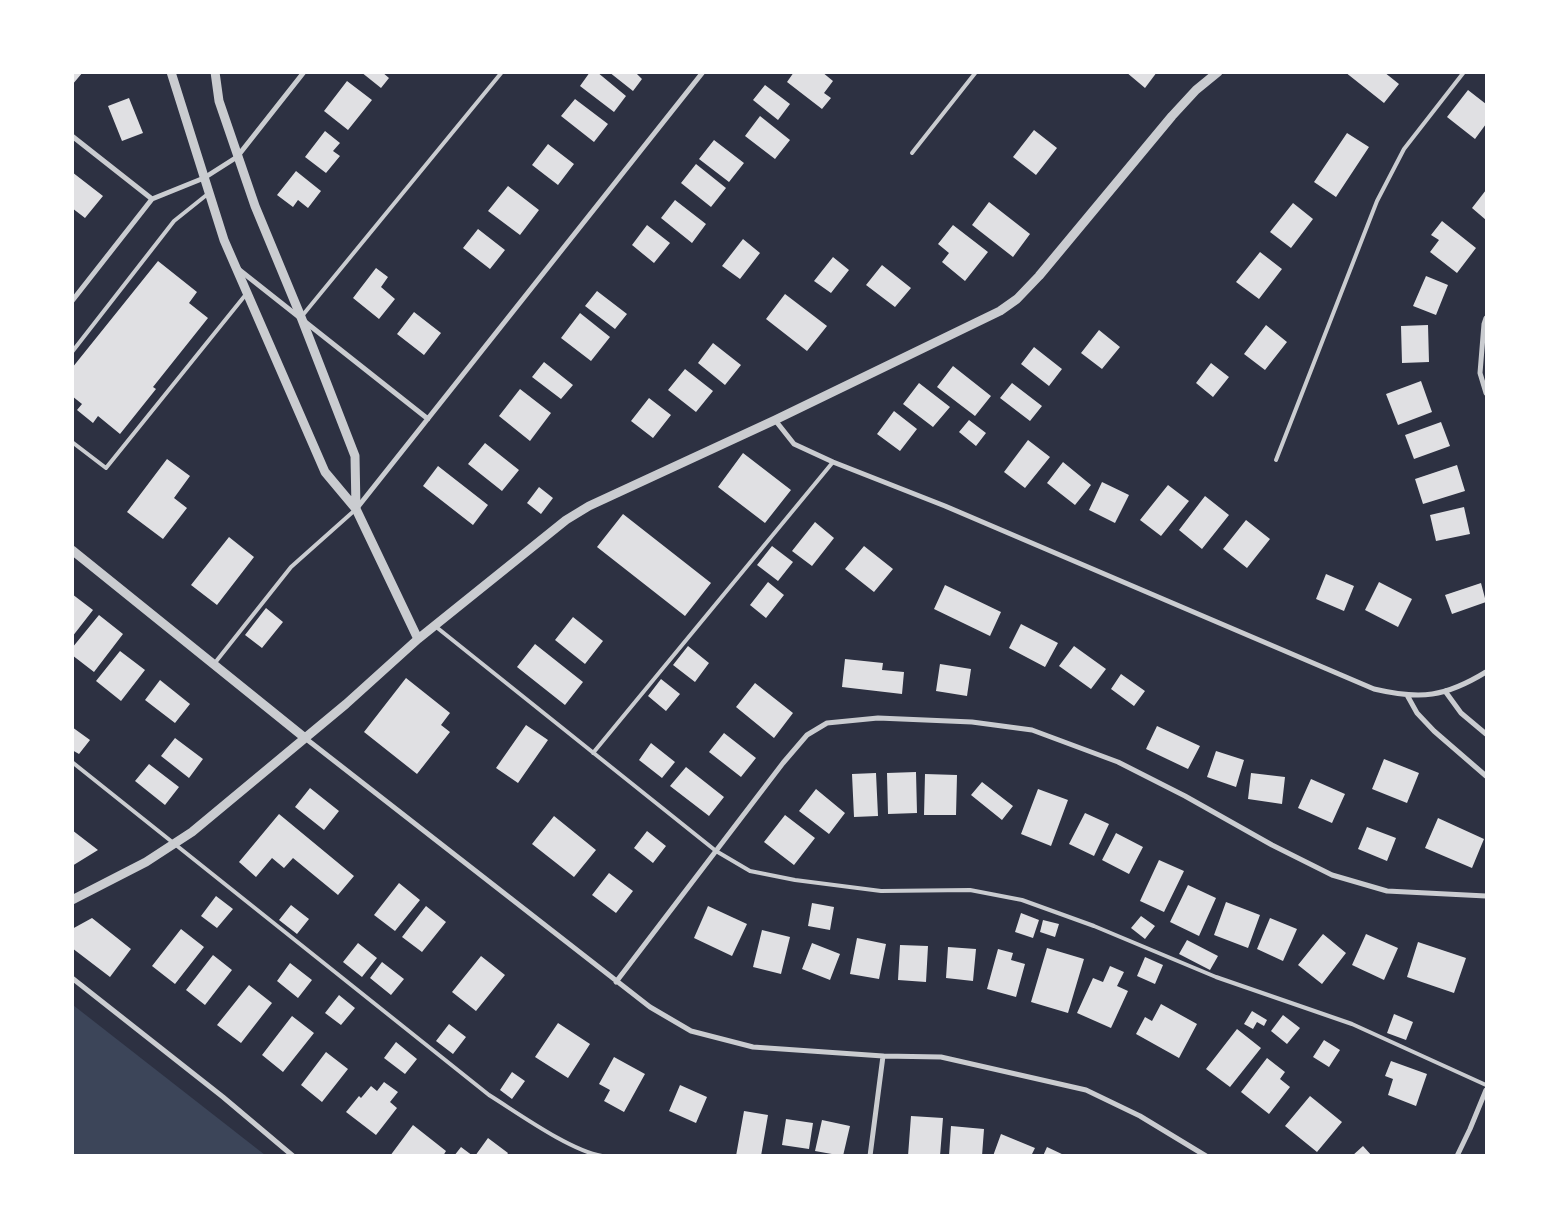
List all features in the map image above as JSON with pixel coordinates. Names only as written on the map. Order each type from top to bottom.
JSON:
[{"type":"street","points":[[171,72],[224,240],[235,266],[325,472],[356,508],[418,639]]},
{"type":"street","points":[[215,72],[219,101],[237,157],[355,456],[356,508]]},
{"type":"street","points":[[72,301],[152,199],[204,178],[237,157],[304,72]]},
{"type":"street","points":[[356,508],[703,72]]},
{"type":"street","points":[[72,900],[146,862],[192,832],[305,738],[418,639],[566,520],[589,506],[775,420],[1000,311],[1017,298],[1039,276],[1172,116],[1196,90],[1218,72]]},
{"type":"street","points":[[72,136],[152,199]]},
{"type":"street","points":[[235,266],[428,419]]},
{"type":"street","points":[[1486,318],[1480,373],[1486,393]]},
{"type":"street","points":[[775,420],[794,444],[834,462],[945,506],[1374,689],[1424,696],[1446,691],[1469,682],[1486,672]]},
{"type":"street","points":[[72,550],[305,738],[616,982],[650,1007],[691,1031],[753,1047],[884,1056],[941,1057],[1086,1090],[1140,1116],[1188,1143],[1206,1156]]},
{"type":"street","points":[[1446,691],[1461,713],[1486,734]]},
{"type":"street","points":[[1407,695],[1417,713],[1434,731],[1486,776]]},
{"type":"street","points":[[616,982],[782,762],[807,735],[827,723],[878,718],[972,722],[1032,730],[1118,762],[1332,875],[1387,891],[1486,896]]},
{"type":"street","points":[[72,978],[223,1097],[293,1156]]},
{"type":"street","points":[[870,1156],[884,1056]]},
{"type":"street","points":[[1457,1156],[1486,1090]]},
{"type":"lane","points":[[301,317],[502,72]]},
{"type":"lane","points":[[912,153],[976,72]]},
{"type":"lane","points":[[1276,460],[1377,201],[1404,149],[1464,72]]},
{"type":"lane","points":[[72,352],[174,221],[209,193]]},
{"type":"lane","points":[[72,442],[106,468],[247,293]]},
{"type":"lane","points":[[593,753],[834,462]]},
{"type":"lane","points":[[214,664],[291,567],[356,508]]},
{"type":"lane","points":[[434,626],[716,851],[750,871],[795,880],[881,891],[970,890],[1022,900],[1094,926],[1216,977],[1352,1024],[1486,1085]]},
{"type":"lane","points":[[72,762],[488,1095],[560,1139],[602,1156]]},
{"type":"shaded area","points":[[73,1005],[265,1155],[73,1155]]},
{"type":"building","points":[[72,72],[83,72],[72,85]]},
{"type":"building","points":[[361,72],[382,72],[389,78],[381,88]]},
{"type":"building","points":[[590,72],[597,72],[626,96],[614,112],[580,86]]},
{"type":"building","points":[[609,72],[635,72],[642,79],[633,91]]},
{"type":"building","points":[[794,72],[822,72],[833,81],[824,93],[831,98],[822,109],[787,82]]},
{"type":"building","points":[[1126,72],[1157,72],[1145,88]]},
{"type":"building","points":[[1345,72],[1384,72],[1399,84],[1384,103]]},
{"type":"building","points":[[347,81],[372,100],[348,130],[324,111]]},
{"type":"building","points":[[765,85],[790,104],[778,120],[753,100]]},
{"type":"building","points":[[1468,90],[1486,104],[1486,124],[1475,139],[1447,117]]},
{"type":"building","points":[[129,98],[143,133],[122,141],[108,106]]},
{"type":"building","points":[[575,99],[608,124],[594,142],[561,116]]},
{"type":"building","points":[[760,116],[790,140],[775,159],[745,136]]},
{"type":"building","points":[[1034,130],[1057,148],[1036,175],[1013,157]]},
{"type":"building","points":[[325,131],[340,143],[333,151],[340,156],[326,173],[305,157]]},
{"type":"building","points":[[1347,133],[1369,147],[1336,197],[1314,182]]},
{"type":"building","points":[[714,140],[744,163],[729,182],[699,159]]},
{"type":"building","points":[[548,144],[574,164],[558,185],[532,165]]},
{"type":"building","points":[[696,164],[726,188],[711,207],[681,183]]},
{"type":"building","points":[[296,171],[321,191],[308,208],[298,200],[293,207],[277,195]]},
{"type":"building","points":[[72,172],[103,196],[85,218],[72,208]]},
{"type":"building","points":[[508,186],[539,210],[520,235],[488,211]]},
{"type":"building","points":[[1486,190],[1486,220],[1472,208]]},
{"type":"building","points":[[675,200],[706,224],[692,243],[661,218]]},
{"type":"building","points":[[989,202],[1030,234],[1013,257],[972,225]]},
{"type":"building","points":[[1293,203],[1313,219],[1291,248],[1270,232]]},
{"type":"building","points":[[1442,221],[1476,248],[1457,273],[1430,252],[1439,240],[1431,235]]},
{"type":"building","points":[[647,225],[670,243],[654,263],[632,245]]},
{"type":"building","points":[[953,225],[988,252],[965,281],[942,262],[949,253],[938,244]]},
{"type":"building","points":[[478,229],[505,250],[490,269],[463,248]]},
{"type":"building","points":[[743,239],[760,253],[740,279],[722,266]]},
{"type":"building","points":[[1260,252],[1282,269],[1259,299],[1236,282]]},
{"type":"building","points":[[833,257],[849,270],[831,293],[814,281]]},
{"type":"building","points":[[158,261],[197,292],[189,303],[208,318],[153,387],[156,389],[120,434],[98,416],[93,423],[77,410],[82,404],[72,396],[72,368]]},
{"type":"building","points":[[882,265],[911,288],[895,307],[866,285]]},
{"type":"building","points":[[376,268],[388,277],[381,287],[395,299],[379,319],[353,298]]},
{"type":"building","points":[[1426,276],[1448,285],[1436,315],[1413,306]]},
{"type":"building","points":[[597,291],[627,314],[615,329],[585,306]]},
{"type":"building","points":[[785,294],[827,326],[807,351],[766,319]]},
{"type":"building","points":[[414,312],[441,333],[424,355],[397,334]]},
{"type":"building","points":[[580,313],[610,337],[591,361],[561,338]]},
{"type":"building","points":[[1266,325],[1287,342],[1265,370],[1244,354]]},
{"type":"building","points":[[1428,325],[1429,362],[1402,363],[1401,326]]},
{"type":"building","points":[[1099,330],[1120,347],[1102,369],[1081,353]]},
{"type":"building","points":[[713,343],[741,365],[725,385],[698,363]]},
{"type":"building","points":[[1034,347],[1062,369],[1049,386],[1021,364]]},
{"type":"building","points":[[544,362],[573,385],[561,399],[532,377]]},
{"type":"building","points":[[1211,363],[1229,377],[1213,397],[1196,383]]},
{"type":"building","points":[[953,366],[991,396],[975,416],[937,387]]},
{"type":"building","points":[[685,369],[713,391],[696,412],[668,390]]},
{"type":"building","points":[[1421,381],[1432,412],[1398,425],[1386,394]]},
{"type":"building","points":[[919,383],[950,407],[933,427],[903,404]]},
{"type":"building","points":[[1012,383],[1042,406],[1030,421],[1000,398]]},
{"type":"building","points":[[520,389],[551,413],[530,441],[499,416]]},
{"type":"building","points":[[649,398],[671,415],[653,438],[631,421]]},
{"type":"building","points":[[894,411],[917,429],[900,451],[877,434]]},
{"type":"building","points":[[969,420],[986,433],[976,446],[959,432]]},
{"type":"building","points":[[1441,422],[1450,446],[1414,459],[1405,435]]},
{"type":"building","points":[[1028,440],[1050,457],[1025,488],[1004,472]]},
{"type":"building","points":[[485,443],[519,470],[502,491],[468,464]]},
{"type":"building","points":[[743,453],[791,490],[765,523],[718,487]]},
{"type":"building","points":[[167,459],[190,476],[174,498],[187,508],[163,539],[127,512]]},
{"type":"building","points":[[1063,462],[1091,485],[1075,505],[1047,483]]},
{"type":"building","points":[[1457,465],[1465,491],[1423,504],[1415,479]]},
{"type":"building","points":[[438,466],[488,505],[473,525],[423,486]]},
{"type":"building","points":[[1102,482],[1129,495],[1115,523],[1089,510]]},
{"type":"building","points":[[1168,485],[1189,501],[1161,536],[1140,520]]},
{"type":"building","points":[[539,487],[553,498],[541,514],[527,503]]},
{"type":"building","points":[[1205,496],[1229,515],[1202,549],[1179,530]]},
{"type":"building","points":[[1464,507],[1470,534],[1436,541],[1430,515]]},
{"type":"building","points":[[623,514],[711,583],[685,616],[597,547]]},
{"type":"building","points":[[1246,520],[1270,539],[1247,568],[1223,549]]},
{"type":"building","points":[[815,522],[834,538],[812,566],[792,551]]},
{"type":"building","points":[[229,537],[254,557],[217,605],[191,585]]},
{"type":"building","points":[[772,546],[793,562],[778,581],[757,565]]},
{"type":"building","points":[[864,546],[893,569],[874,592],[845,569]]},
{"type":"building","points":[[1326,574],[1354,586],[1344,611],[1316,599]]},
{"type":"building","points":[[768,582],[784,595],[766,618],[750,605]]},
{"type":"building","points":[[1379,582],[1412,599],[1398,627],[1365,610]]},
{"type":"building","points":[[1481,583],[1486,602],[1452,614],[1445,595]]},
{"type":"building","points":[[945,585],[1001,612],[990,636],[934,609]]},
{"type":"building","points":[[72,594],[93,610],[72,637]]},
{"type":"building","points":[[266,608],[283,622],[262,648],[245,635]]},
{"type":"building","points":[[99,615],[123,634],[94,672],[72,655],[72,648]]},
{"type":"building","points":[[573,617],[603,641],[585,664],[555,640]]},
{"type":"building","points":[[1021,624],[1058,643],[1045,667],[1009,648]]},
{"type":"building","points":[[535,644],[583,682],[565,705],[517,667]]},
{"type":"building","points":[[688,646],[709,663],[695,682],[673,665]]},
{"type":"building","points":[[1074,646],[1106,669],[1091,689],[1059,666]]},
{"type":"building","points":[[120,651],[145,670],[121,701],[96,681]]},
{"type":"building","points":[[845,659],[883,663],[882,670],[904,672],[902,694],[842,687]]},
{"type":"building","points":[[940,664],[971,669],[967,696],[936,691]]},
{"type":"building","points":[[1121,674],[1145,691],[1134,706],[1111,689]]},
{"type":"building","points":[[406,678],[450,713],[441,725],[450,732],[417,774],[364,732]]},
{"type":"building","points":[[661,679],[680,694],[666,711],[648,696]]},
{"type":"building","points":[[160,680],[190,704],[175,723],[145,700]]},
{"type":"building","points":[[755,683],[793,713],[774,738],[736,707]]},
{"type":"building","points":[[526,725],[548,740],[518,783],[496,768]]},
{"type":"building","points":[[1157,726],[1200,746],[1188,769],[1146,749]]},
{"type":"building","points":[[72,727],[90,740],[79,754],[72,750]]},
{"type":"building","points":[[724,733],[756,758],[741,777],[709,752]]},
{"type":"building","points":[[175,738],[203,759],[189,778],[161,756]]},
{"type":"building","points":[[651,743],[675,762],[662,778],[639,760]]},
{"type":"building","points":[[1216,751],[1244,760],[1236,787],[1207,777]]},
{"type":"building","points":[[1384,759],[1419,773],[1407,803],[1372,789]]},
{"type":"building","points":[[149,764],[179,787],[165,805],[135,781]]},
{"type":"building","points":[[686,767],[724,797],[709,816],[670,786]]},
{"type":"building","points":[[916,772],[917,813],[888,814],[887,773]]},
{"type":"building","points":[[876,773],[878,816],[854,817],[852,774]]},
{"type":"building","points":[[1251,773],[1285,777],[1282,804],[1248,799]]},
{"type":"building","points":[[925,774],[957,775],[956,815],[924,815]]},
{"type":"building","points":[[1311,779],[1345,794],[1332,823],[1298,808]]},
{"type":"building","points":[[982,782],[1013,806],[1002,820],[971,795]]},
{"type":"building","points":[[310,788],[339,811],[324,830],[295,807]]},
{"type":"building","points":[[816,789],[845,813],[829,834],[799,811]]},
{"type":"building","points":[[1038,789],[1068,800],[1051,846],[1021,834]]},
{"type":"building","points":[[1085,813],[1109,824],[1094,856],[1069,844]]},
{"type":"building","points":[[279,814],[354,876],[338,895],[293,858],[284,868],[272,858],[256,877],[239,862]]},
{"type":"building","points":[[785,815],[815,838],[794,865],[764,842]]},
{"type":"building","points":[[554,816],[596,850],[574,877],[532,844]]},
{"type":"building","points":[[1438,818],[1484,839],[1472,868],[1425,848]]},
{"type":"building","points":[[1367,827],[1396,838],[1387,861],[1358,849]]},
{"type":"building","points":[[72,830],[98,850],[72,866]]},
{"type":"building","points":[[647,831],[666,846],[653,863],[634,848]]},
{"type":"building","points":[[1116,833],[1143,847],[1129,874],[1102,860]]},
{"type":"building","points":[[1159,860],[1184,871],[1164,912],[1140,901]]},
{"type":"building","points":[[609,873],[633,891],[616,913],[592,895]]},
{"type":"building","points":[[399,883],[420,900],[395,931],[374,915]]},
{"type":"building","points":[[1188,885],[1216,898],[1199,936],[1170,922]]},
{"type":"building","points":[[216,896],[233,909],[217,928],[201,916]]},
{"type":"building","points":[[1226,902],[1260,915],[1248,948],[1214,935]]},
{"type":"building","points":[[812,903],[834,907],[830,930],[808,926]]},
{"type":"building","points":[[291,905],[309,919],[297,934],[279,920]]},
{"type":"building","points":[[426,906],[446,922],[422,952],[402,937]]},
{"type":"building","points":[[708,906],[747,924],[732,956],[694,938]]},
{"type":"building","points":[[1021,913],[1039,920],[1033,938],[1015,932]]},
{"type":"building","points":[[1141,916],[1155,926],[1145,939],[1131,928]]},
{"type":"building","points":[[92,918],[131,949],[110,977],[72,948],[72,929]]},
{"type":"building","points":[[1270,918],[1297,929],[1283,961],[1257,949]]},
{"type":"building","points":[[1043,920],[1059,924],[1055,937],[1040,932]]},
{"type":"building","points":[[181,929],[204,947],[175,984],[152,966]]},
{"type":"building","points":[[762,930],[790,937],[781,974],[753,967]]},
{"type":"building","points":[[1323,934],[1346,953],[1322,984],[1298,965]]},
{"type":"building","points":[[1366,934],[1398,948],[1384,980],[1352,965]]},
{"type":"building","points":[[857,938],[886,944],[879,979],[850,974]]},
{"type":"building","points":[[1187,940],[1218,956],[1210,970],[1179,954]]},
{"type":"building","points":[[1418,942],[1466,958],[1454,993],[1407,977]]},
{"type":"building","points":[[358,943],[377,958],[362,977],[343,962]]},
{"type":"building","points":[[812,943],[840,954],[830,980],[802,969]]},
{"type":"building","points":[[900,945],[928,946],[926,982],[898,980]]},
{"type":"building","points":[[948,947],[976,949],[973,981],[946,978]]},
{"type":"building","points":[[1047,948],[1084,959],[1068,1013],[1031,1002]]},
{"type":"building","points":[[998,949],[1013,953],[1011,960],[1025,964],[1016,997],[987,989]]},
{"type":"building","points":[[213,955],[232,970],[205,1005],[186,990]]},
{"type":"building","points":[[481,956],[505,975],[476,1011],[452,992]]},
{"type":"building","points":[[1145,957],[1163,965],[1155,984],[1137,976]]},
{"type":"building","points":[[382,962],[404,979],[391,995],[370,978]]},
{"type":"building","points":[[290,963],[312,980],[298,998],[277,981]]},
{"type":"building","points":[[1110,966],[1124,972],[1117,986],[1128,991],[1111,1028],[1077,1013],[1093,978],[1103,982]]},
{"type":"building","points":[[249,985],[272,1003],[241,1043],[217,1025]]},
{"type":"building","points":[[339,995],[355,1008],[341,1025],[325,1013]]},
{"type":"building","points":[[1161,1004],[1197,1024],[1179,1058],[1136,1034],[1145,1017],[1152,1021]]},
{"type":"building","points":[[1252,1011],[1267,1020],[1264,1026],[1257,1022],[1253,1029],[1244,1024]]},
{"type":"building","points":[[1394,1014],[1413,1022],[1406,1040],[1387,1033]]},
{"type":"building","points":[[1283,1015],[1300,1028],[1287,1044],[1271,1031]]},
{"type":"building","points":[[292,1016],[314,1033],[283,1072],[262,1055]]},
{"type":"building","points":[[558,1023],[590,1044],[568,1078],[535,1057]]},
{"type":"building","points":[[449,1024],[466,1037],[453,1054],[436,1041]]},
{"type":"building","points":[[1237,1029],[1261,1048],[1230,1087],[1206,1069]]},
{"type":"building","points":[[1324,1040],[1340,1050],[1329,1067],[1313,1057]]},
{"type":"building","points":[[396,1042],[417,1059],[405,1074],[384,1058]]},
{"type":"building","points":[[326,1052],[348,1069],[322,1102],[301,1085]]},
{"type":"building","points":[[614,1057],[645,1074],[624,1112],[604,1101],[610,1090],[599,1084]]},
{"type":"building","points":[[1267,1058],[1285,1072],[1280,1079],[1290,1087],[1269,1114],[1241,1092]]},
{"type":"building","points":[[1391,1061],[1427,1074],[1416,1106],[1388,1095],[1393,1079],[1385,1076]]},
{"type":"building","points":[[512,1072],[525,1081],[512,1099],[500,1090]]},
{"type":"building","points":[[384,1082],[398,1092],[390,1102],[397,1108],[376,1135],[346,1112],[359,1096],[361,1098],[371,1086],[377,1091]]},
{"type":"building","points":[[680,1085],[707,1097],[696,1123],[669,1111]]},
{"type":"building","points":[[1310,1096],[1342,1122],[1317,1152],[1285,1126]]},
{"type":"building","points":[[744,1111],[768,1115],[761,1156],[736,1156]]},
{"type":"building","points":[[911,1116],[943,1118],[940,1156],[908,1156]]},
{"type":"building","points":[[786,1119],[813,1123],[809,1149],[782,1145]]},
{"type":"building","points":[[822,1120],[850,1126],[843,1156],[815,1151]]},
{"type":"building","points":[[413,1125],[446,1151],[443,1156],[390,1156]]},
{"type":"building","points":[[951,1126],[984,1129],[982,1156],[949,1156]]},
{"type":"building","points":[[1001,1134],[1035,1148],[1031,1156],[993,1156]]},
{"type":"building","points":[[488,1138],[508,1153],[506,1156],[475,1156]]},
{"type":"building","points":[[1363,1146],[1372,1156],[1352,1156]]},
{"type":"building","points":[[461,1147],[473,1156],[454,1156]]},
{"type":"building","points":[[1047,1147],[1066,1156],[1043,1156]]}]
